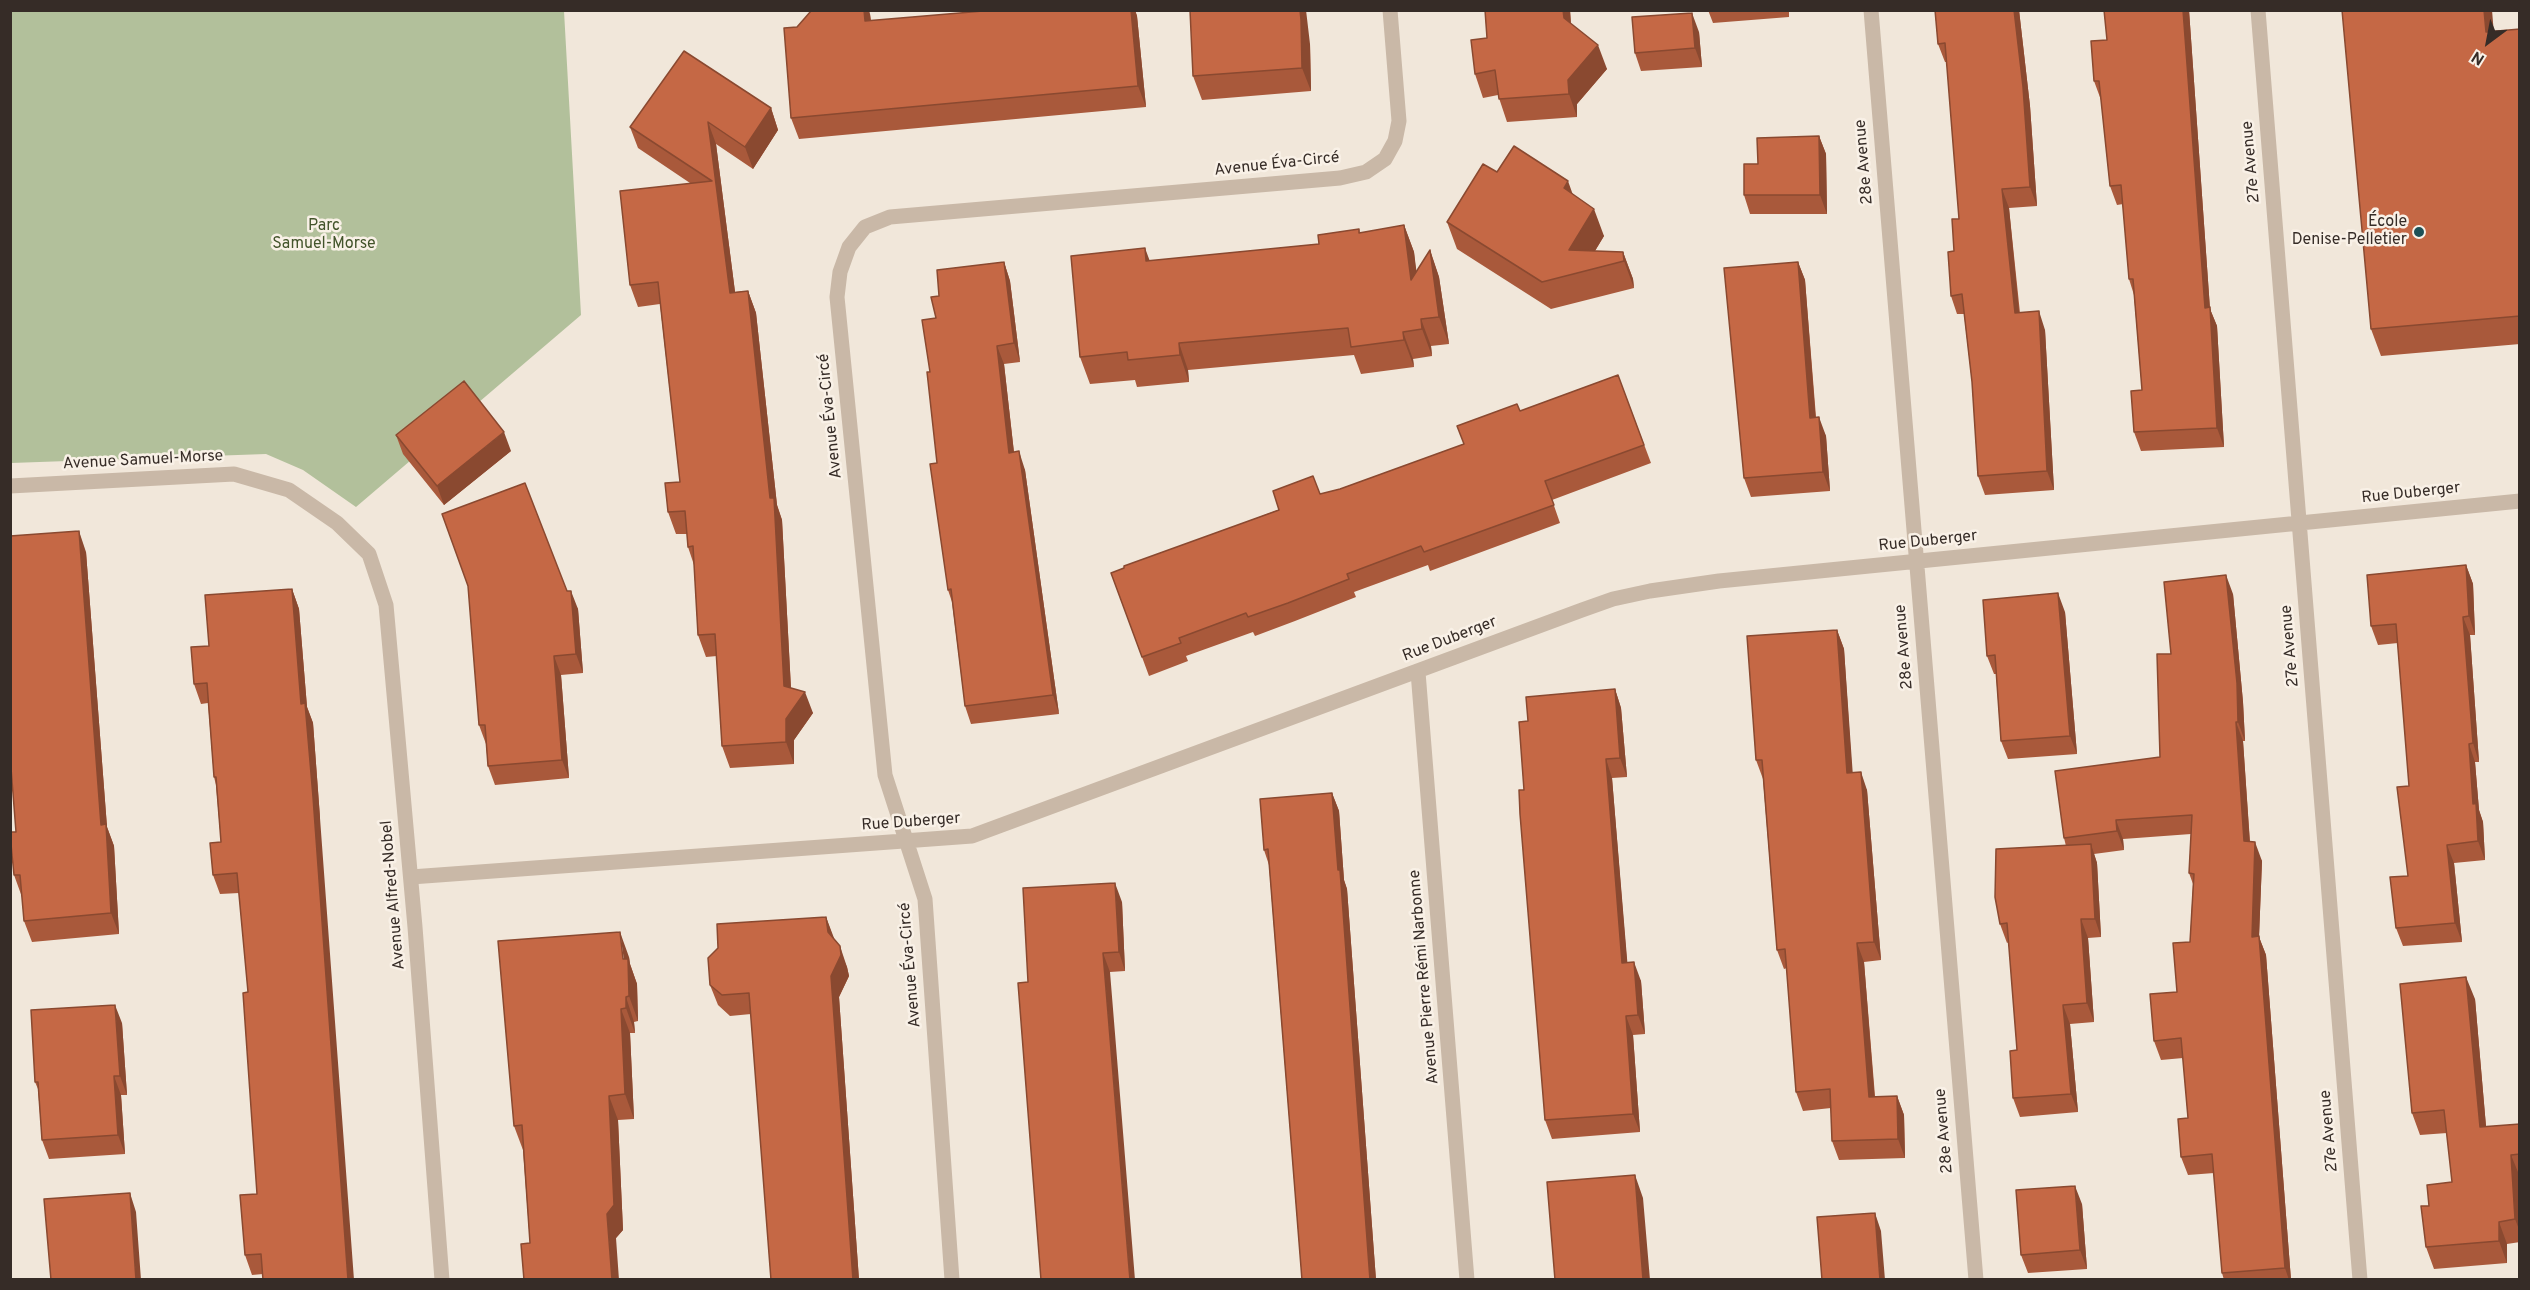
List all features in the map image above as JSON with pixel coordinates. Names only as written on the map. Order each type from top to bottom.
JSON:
[{"type":"street","name":"Avenue Éva-Circé","points":[[952,1280],[924,899],[885,775],[837,297],[840,272],[849,247],[865,228],[890,217],[1340,178],[1366,172],[1385,159],[1395,141],[1399,120],[1390,10]]},
{"type":"street","name":"28e Avenue","points":[[1871,10],[1976,1280]]},
{"type":"street","name":"27e Avenue","points":[[2258,10],[2360,1280]]},
{"type":"street","name":"Avenue Samuel-Morse","points":[[10,486],[234,474],[289,490],[337,523]]},
{"type":"street","name":"Rue Duberger","points":[[411,877],[972,836],[1582,610],[1641,592],[1719,581],[2520,501]]},
{"type":"street","name":"Avenue Alfred-Nobel","points":[[337,523],[369,554],[386,605],[411,877],[442,1280]]},
{"type":"street","name":"Avenue Pierre Rémi Narbonne","points":[[1418,672],[1467,1280]]},
{"type":"green space","name":"Parc Samuel-Morse","points":[[11,11],[564,11],[581,315],[356,507],[303,470],[266,454],[11,463]]},
{"type":"building","points":[[864,10],[865,21],[995,10],[1131,10],[1138,86],[791,118],[784,28],[797,27],[811,11]]},
{"type":"building","points":[[1190,10],[1300,10],[1302,68],[1193,76]]},
{"type":"building","points":[[1485,10],[1563,10],[1564,18],[1598,45],[1568,80],[1569,94],[1499,99],[1495,70],[1475,74],[1471,40],[1487,38]]},
{"type":"building","points":[[1935,10],[2014,10],[2023,87],[2030,187],[2002,189],[2015,313],[2039,311],[2047,471],[1978,476],[1972,382],[1962,294],[1951,296],[1948,252],[1954,251],[1952,219],[1959,219],[1945,43],[1938,44]]},
{"type":"building","points":[[2104,10],[2183,10],[2205,308],[2210,307],[2217,428],[2134,432],[2131,391],[2142,390],[2133,279],[2129,279],[2121,185],[2110,186],[2099,81],[2094,81],[2091,41],[2107,40]]},
{"type":"building","points":[[2342,10],[2484,10],[2486,32],[2520,29],[2520,316],[2371,329]]},
{"type":"building","points":[[1692,13],[1695,48],[1635,53],[1632,17]]},
{"type":"building","points":[[684,51],[771,108],[745,147],[708,122],[730,293],[748,291],[770,498],[774,498],[784,686],[805,692],[786,719],[786,742],[722,746],[715,634],[698,635],[693,546],[688,547],[685,511],[668,512],[665,483],[680,482],[658,282],[630,285],[620,191],[712,181],[630,127]]},
{"type":"building","points":[[1819,136],[1820,195],[1744,195],[1744,164],[1758,164],[1757,138]]},
{"type":"building","points":[[1514,146],[1568,181],[1564,188],[1594,209],[1569,250],[1623,252],[1624,261],[1542,282],[1447,222],[1483,164],[1497,172]]},
{"type":"building","points":[[1404,225],[1411,280],[1430,250],[1439,317],[1421,319],[1422,329],[1403,332],[1404,340],[1351,347],[1348,328],[1179,343],[1180,355],[1128,360],[1127,352],[1080,357],[1071,256],[1145,248],[1146,261],[1319,244],[1318,235],[1359,229],[1359,233]]},
{"type":"building","points":[[1004,262],[1014,343],[997,346],[1009,453],[1019,451],[1053,695],[965,706],[951,589],[948,590],[930,464],[937,463],[927,372],[930,372],[922,320],[936,318],[931,297],[939,296],[937,270]]},
{"type":"building","points":[[1798,262],[1810,418],[1819,417],[1823,472],[1744,478],[1724,268]]},
{"type":"building","points":[[1618,375],[1644,445],[1545,481],[1554,505],[1424,552],[1421,546],[1347,574],[1349,579],[1248,617],[1246,613],[1179,638],[1181,643],[1142,657],[1111,573],[1124,566],[1279,510],[1273,491],[1313,476],[1320,494],[1340,489],[1464,444],[1457,426],[1517,404],[1520,411]]},
{"type":"building","points":[[464,381],[504,432],[437,486],[396,435]]},
{"type":"building","points":[[525,483],[567,591],[571,591],[576,654],[554,656],[562,760],[488,766],[485,725],[479,725],[468,586],[442,514]]},
{"type":"building","points":[[79,531],[101,825],[106,824],[111,913],[24,921],[20,875],[14,875],[10,834],[10,832],[16,832],[10,755],[10,536]]},
{"type":"building","points":[[2466,565],[2469,616],[2463,617],[2473,743],[2469,744],[2473,804],[2476,803],[2478,841],[2447,845],[2455,923],[2396,928],[2390,877],[2408,876],[2397,787],[2409,786],[2396,624],[2371,626],[2367,575]]},
{"type":"building","points":[[2226,575],[2237,683],[2238,722],[2236,722],[2244,841],[2255,842],[2252,937],[2259,936],[2285,1268],[2222,1273],[2212,1154],[2181,1157],[2178,1119],[2188,1118],[2181,1038],[2154,1041],[2150,994],[2177,992],[2173,943],[2190,942],[2194,874],[2189,873],[2192,815],[2116,820],[2117,831],[2064,838],[2055,771],[2160,757],[2157,654],[2171,654],[2164,582]]},
{"type":"building","points":[[292,589],[301,704],[305,703],[313,797],[348,1280],[263,1280],[261,1254],[245,1255],[240,1195],[257,1194],[243,993],[248,992],[237,873],[213,875],[210,843],[221,842],[207,683],[194,684],[191,647],[209,646],[205,595]]},
{"type":"building","points":[[2058,593],[2070,736],[2001,741],[1995,655],[1987,656],[1983,600]]},
{"type":"building","points":[[1837,630],[1847,773],[1861,772],[1874,942],[1857,943],[1869,1097],[1897,1096],[1898,1139],[1832,1141],[1830,1089],[1796,1092],[1785,949],[1777,950],[1762,760],[1756,760],[1747,636]]},
{"type":"building","points":[[1615,689],[1620,758],[1606,759],[1622,963],[1634,962],[1638,1015],[1626,1016],[1633,1114],[1545,1120],[1520,814],[1519,790],[1524,790],[1519,722],[1528,721],[1526,697]]},
{"type":"building","points":[[1332,793],[1338,870],[1340,870],[1370,1280],[1302,1280],[1268,849],[1264,850],[1260,799]]},
{"type":"building","points":[[2091,844],[2095,919],[2081,919],[2087,1003],[2063,1005],[2071,1094],[2013,1098],[2010,1051],[2017,1050],[2007,923],[2000,924],[1995,897],[1996,849]]},
{"type":"building","points":[[1115,883],[1119,952],[1103,953],[1130,1280],[1041,1280],[1018,983],[1028,982],[1023,888]]},
{"type":"building","points":[[826,917],[828,932],[840,946],[841,955],[831,976],[853,1280],[771,1280],[749,993],[722,995],[710,985],[708,958],[718,948],[717,924]]},
{"type":"building","points":[[620,932],[623,959],[628,959],[629,996],[626,997],[626,1008],[621,1009],[625,1094],[609,1096],[614,1205],[607,1214],[612,1280],[524,1280],[521,1244],[530,1243],[522,1125],[514,1126],[498,941]]},
{"type":"building","points":[[2466,977],[2480,1127],[2520,1124],[2520,1154],[2511,1155],[2515,1219],[2499,1222],[2499,1241],[2426,1247],[2421,1206],[2429,1206],[2427,1185],[2452,1182],[2444,1110],[2412,1113],[2400,984]]},
{"type":"building","points":[[115,1005],[120,1076],[114,1076],[118,1135],[42,1140],[38,1082],[35,1082],[31,1010]]},
{"type":"building","points":[[1635,1175],[1643,1280],[1555,1280],[1547,1182]]},
{"type":"building","points":[[2075,1186],[2080,1250],[2021,1255],[2016,1190]]},
{"type":"building","points":[[130,1193],[136,1280],[51,1280],[44,1199]]},
{"type":"building","points":[[1875,1213],[1880,1280],[1822,1280],[1817,1217]]},
{"type":"place","name":"École Denise-Pelletier","points":[[2419,232]]}]
